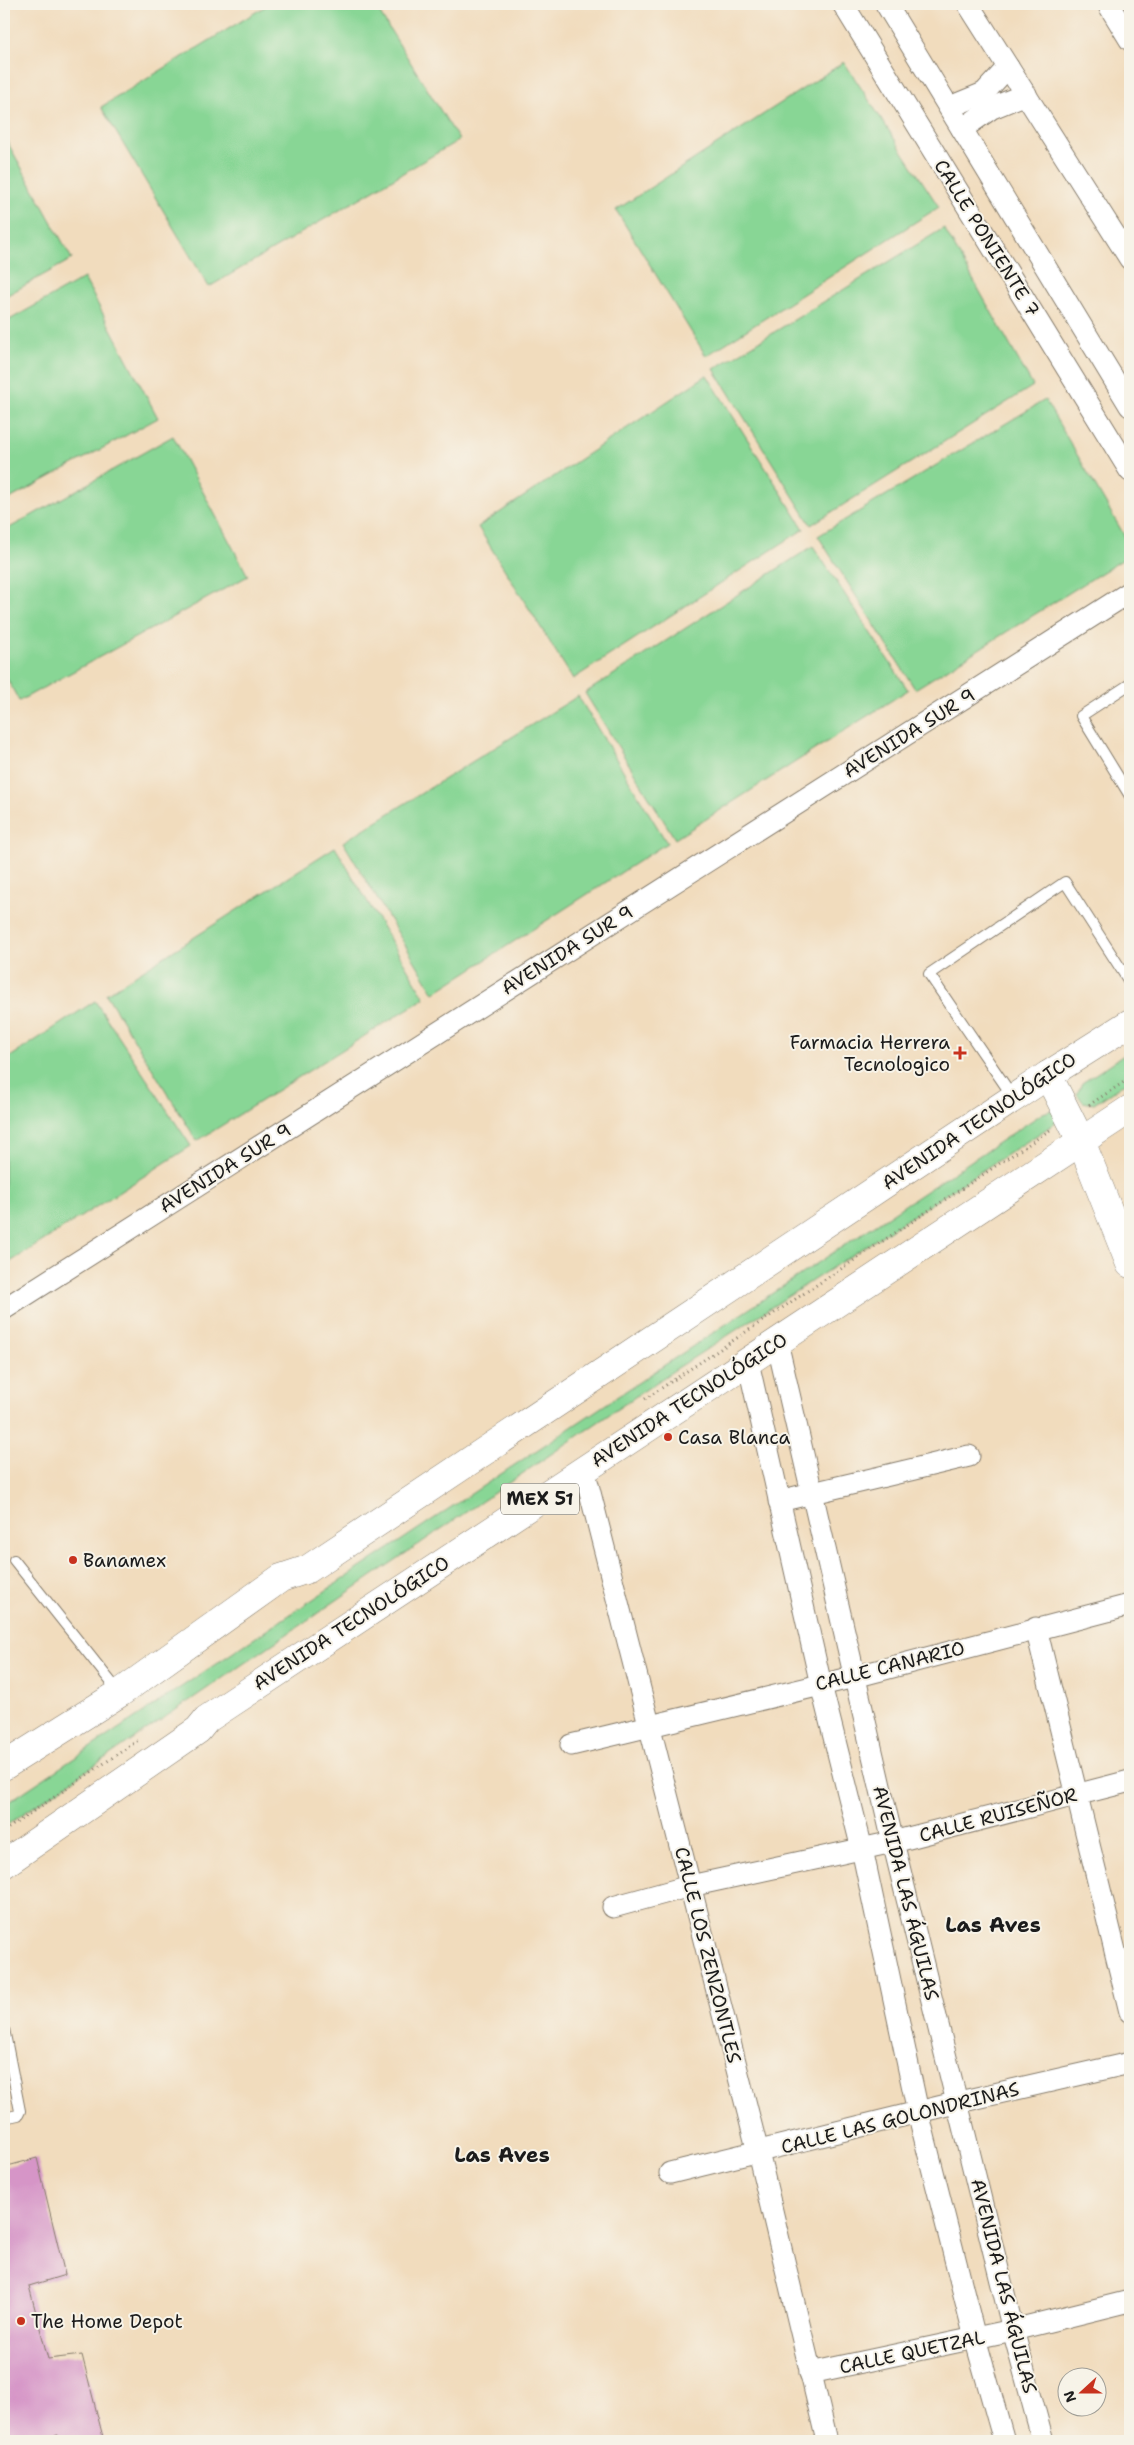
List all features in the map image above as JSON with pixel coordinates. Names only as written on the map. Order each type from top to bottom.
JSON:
[{"type":"main road","name":"AVENIDA TECNOLÓGICO","points":[[4,1766],[120,1693],[281,1578],[308,1569],[1048,1074],[1130,1022]]},
{"type":"main road","points":[[1048,1074],[1081,1141],[1130,1264]]},
{"type":"main road","name":"AVENIDA TECNOLÓGICO","points":[[4,1864],[198,1730],[207,1719],[1130,1109]]},
{"type":"main road","points":[[4,1781],[197,1652],[308,1569]]},
{"type":"main road","points":[[4,1849],[207,1719]]},
{"type":"street","name":"CALLE PONIENTE 7","points":[[843,4],[1130,472]]},
{"type":"street","name":"CALLE PONIENTE 7","points":[[886,4],[1130,406]]},
{"type":"street","points":[[968,4],[1130,259]]},
{"type":"street","points":[[1108,4],[1130,40]]},
{"type":"street","points":[[950,107],[984,94],[1008,67]]},
{"type":"street","points":[[962,129],[992,108],[1026,94]]},
{"type":"street","name":"AVENIDA SUR 9","points":[[4,1309],[1130,592]]},
{"type":"street","name":"AVENIDA LAS ÁGUILAS","points":[[777,1342],[893,1842],[959,2102],[1012,2330],[1044,2441]]},
{"type":"street","name":"AVENIDA LAS ÁGUILAS","points":[[748,1362],[821,1685],[862,1850],[918,2112],[975,2338],[1004,2441]]},
{"type":"street","points":[[779,1501],[969,1456]]},
{"type":"street","name":"CALLE LOS ZENZONTLES","points":[[584,1469],[758,2152],[827,2441]]},
{"type":"street","name":"CALLE CANARIO","points":[[571,1744],[854,1677],[1130,1605]]},
{"type":"street","points":[[1036,1628],[1130,2012]]},
{"type":"street","name":"CALLE RUISEÑOR","points":[[612,1907],[690,1886],[862,1850],[1130,1781]]},
{"type":"street","name":"CALLE LAS GOLONDRINAS","points":[[670,2173],[959,2102],[1130,2063]]},
{"type":"street","name":"CALLE QUETZAL","points":[[810,2373],[1012,2330],[1130,2301]]},
{"type":"lane","points":[[1130,684],[1081,716],[1130,796]]},
{"type":"lane","points":[[1013,1098],[928,974],[1065,882],[1130,983]]},
{"type":"lane","points":[[14,1560],[120,1693]]},
{"type":"lane","points":[[4,2029],[20,2111],[18,2115],[4,2118]]},
{"type":"green space","points":[[269,4],[374,4],[459,140],[209,287],[101,107]]},
{"type":"green space","points":[[844,62],[939,207],[706,356],[616,210]]},
{"type":"green space","points":[[4,136],[72,259],[4,297]]},
{"type":"green space","points":[[944,228],[1033,386],[811,525],[714,369]]},
{"type":"green space","points":[[84,278],[158,418],[4,502],[4,323]]},
{"type":"green space","points":[[707,375],[804,529],[573,679],[478,527]]},
{"type":"green space","points":[[1045,400],[1130,545],[1130,555],[915,689],[818,536]]},
{"type":"green space","points":[[173,436],[248,576],[19,701],[4,673],[4,531]]},
{"type":"green space","points":[[813,546],[908,690],[675,839],[585,693]]},
{"type":"green space","points":[[578,696],[667,843],[434,993],[343,842]]},
{"type":"green space","points":[[335,847],[425,998],[197,1141],[106,994]]},
{"type":"green space","points":[[95,1001],[191,1146],[4,1266],[4,1061]]},
{"type":"green space","points":[[1130,1051],[1130,1080],[1094,1104],[1083,1102],[1077,1094],[1082,1083]]},
{"type":"green space","points":[[1055,1109],[1060,1118],[1051,1126],[673,1371],[4,1827],[4,1805],[1043,1113]]},
{"type":"building","name":"The Home Depot","points":[[37,2158],[65,2275],[29,2286],[48,2359],[82,2355],[104,2441],[60,2441],[58,2435],[33,2441],[4,2441],[4,2167]]},
{"type":"place","name":"Farmacia Herrera Tecnologico","points":[[960,1053]]},
{"type":"place","name":"Casa Blanca","points":[[668,1437]]},
{"type":"place","name":"Banamex","points":[[73,1560]]},
{"type":"place","name":"The Home Depot","points":[[21,2321]]},
{"type":"district","name":"Las Aves","points":[[993,1925]]},
{"type":"district","name":"Las Aves","points":[[502,2155]]}]
